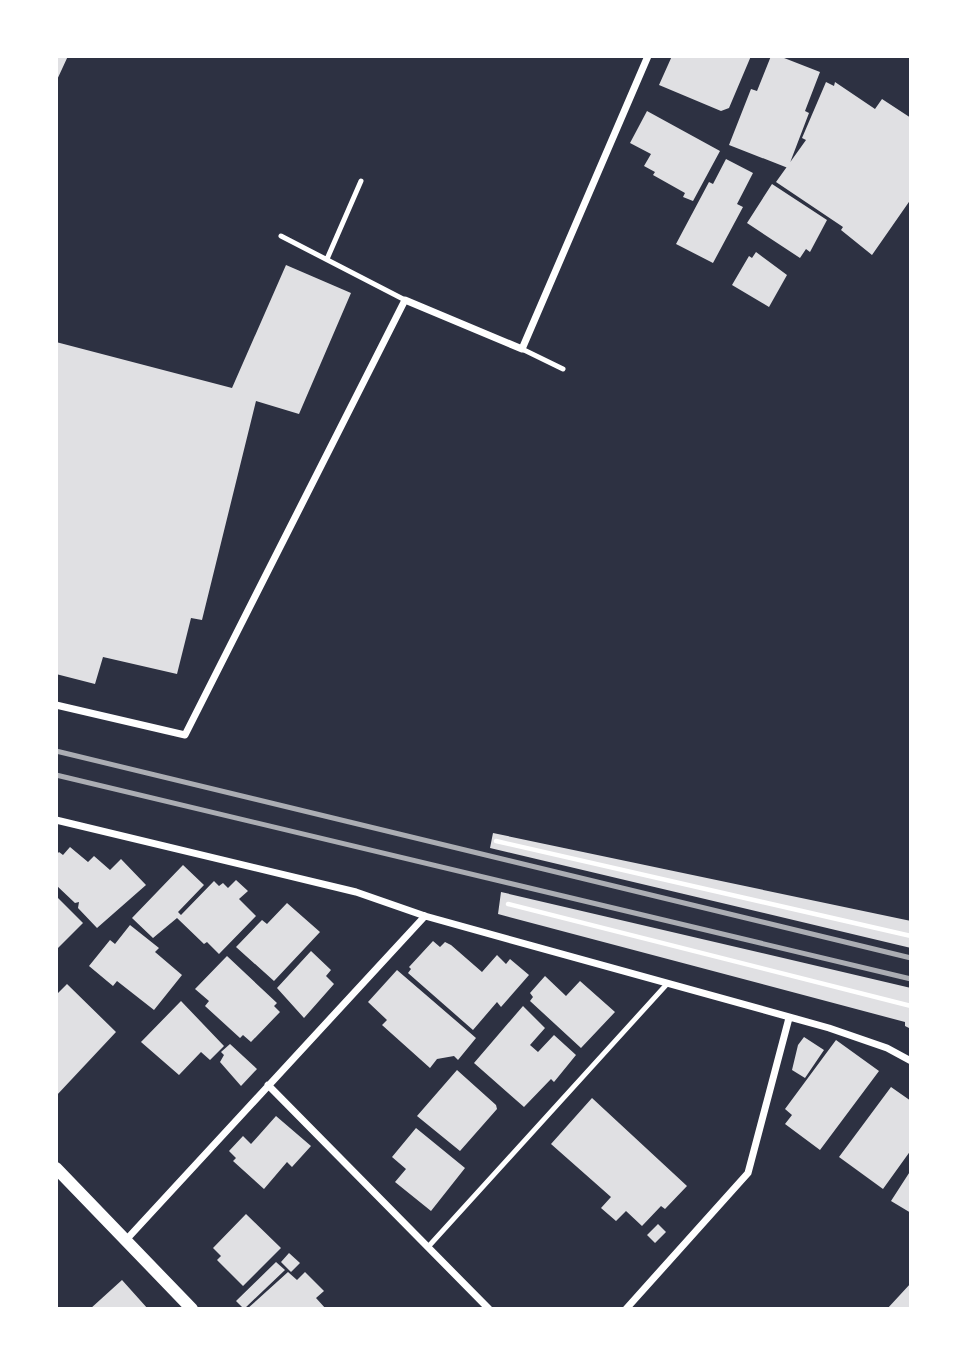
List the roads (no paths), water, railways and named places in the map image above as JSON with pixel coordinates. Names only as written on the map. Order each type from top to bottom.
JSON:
[{"type":"street","points":[[56,705],[185,735],[405,300],[522,349],[648,56]]},
{"type":"street","points":[[56,820],[356,892],[425,916],[789,1018],[887,1048],[911,1060]]},
{"type":"street","points":[[126,1240],[425,916]]},
{"type":"street","points":[[626,1309],[748,1172],[789,1018]]},
{"type":"street","points":[[268,1085],[489,1309]]},
{"type":"street","points":[[56,1168],[192,1309]]},
{"type":"lane","points":[[327,259],[361,181]]},
{"type":"lane","points":[[281,236],[405,300]]},
{"type":"lane","points":[[522,349],[562,369]]},
{"type":"lane","points":[[428,1247],[667,984]]},
{"type":"railway","points":[[56,751],[911,958]]},
{"type":"railway","points":[[56,775],[911,979]]}]
